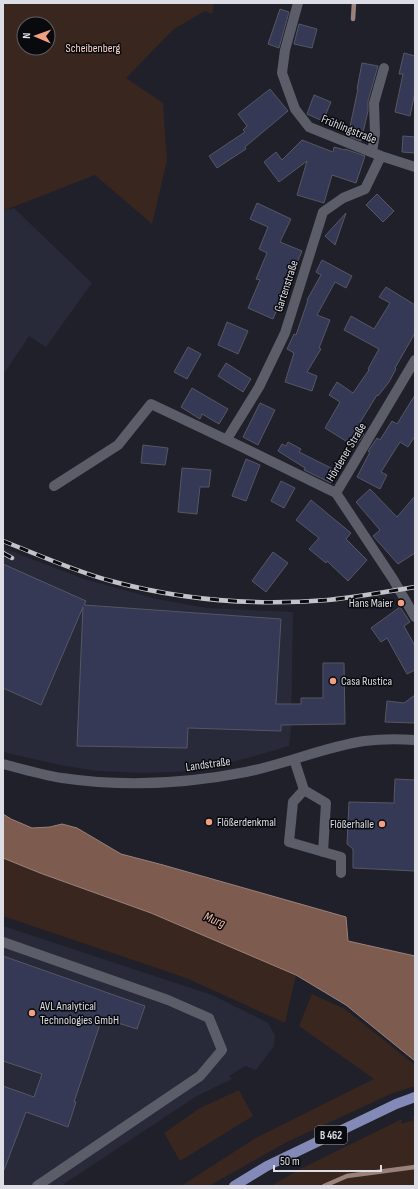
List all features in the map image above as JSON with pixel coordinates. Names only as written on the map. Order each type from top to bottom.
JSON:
[{"type":"main road","name":"B 462","points":[[234,1186],[267,1166],[396,1104],[415,1097]]},
{"type":"street","name":"Frühlingstraße","points":[[298,3],[285,50],[282,73],[295,109],[309,127],[377,154],[415,167]]},
{"type":"street","name":"Gartenstraße","points":[[227,439],[259,387],[285,333],[323,212],[343,198],[365,189],[377,154],[374,103],[384,68]]},
{"type":"street","name":"Hördener Straße","points":[[415,360],[336,494],[393,579],[415,617]]},
{"type":"street","points":[[54,486],[118,445],[151,404],[227,439],[336,494]]},
{"type":"street","name":"Landstraße","points":[[3,764],[61,778],[155,784],[201,780],[247,772],[363,741],[392,739],[415,740]]},
{"type":"street","points":[[294,759],[304,790],[326,803],[323,852]]},
{"type":"street","points":[[304,790],[293,802],[289,842],[341,857],[341,873]]},
{"type":"street","points":[[3,942],[168,1000],[209,1018],[222,1050],[200,1076],[36,1186]]},
{"type":"shaded area","points":[[14,208],[92,283],[46,347],[29,336],[3,375],[3,211]]},
{"type":"shaded area","points":[[3,548],[84,579],[157,599],[207,608],[293,612],[291,728],[289,746],[196,771],[146,773],[97,771],[60,765],[3,752]]},
{"type":"shaded area","points":[[3,926],[212,995],[268,1023],[275,1035],[274,1046],[256,1070],[245,1066],[229,1076],[232,1079],[195,1097],[61,1186],[3,1186]]},
{"type":"green space","name":"Scheibenberg","points":[[3,3],[214,3],[212,14],[205,11],[174,29],[126,78],[163,103],[167,161],[152,224],[95,175],[3,211]]},
{"type":"green space","points":[[3,858],[151,913],[296,975],[285,1023],[186,978],[3,916]]},
{"type":"green space","points":[[312,994],[345,1009],[415,1065],[415,1086],[393,1093],[287,1142],[209,1186],[181,1186],[254,1139],[374,1079],[299,1026]]},
{"type":"green space","points":[[239,1090],[253,1116],[180,1161],[164,1133],[200,1108]]},
{"type":"green space","points":[[415,1116],[415,1186],[271,1186],[300,1169],[402,1119],[401,1124],[414,1120],[412,1117]]},
{"type":"water","name":"Murg","points":[[3,814],[32,828],[50,827],[62,824],[77,828],[121,854],[346,917],[348,941],[415,956],[415,1061],[346,1005],[296,975],[151,913],[3,858]]},
{"type":"building","points":[[280,9],[289,12],[279,48],[268,44]]},
{"type":"building","points":[[299,24],[317,29],[312,48],[294,44]]},
{"type":"building","points":[[404,53],[415,56],[415,92],[410,116],[395,112],[403,74],[399,74]]},
{"type":"building","points":[[362,63],[378,66],[368,101],[368,111],[361,141],[348,136]]},
{"type":"building","points":[[270,89],[288,111],[245,147],[246,149],[217,168],[209,156],[245,132],[243,130],[247,126],[238,114]]},
{"type":"building","points":[[314,95],[331,102],[323,121],[307,114]]},
{"type":"building","points":[[403,136],[415,137],[415,153],[402,152]]},
{"type":"building","points":[[302,140],[333,152],[334,147],[365,156],[356,183],[332,175],[324,203],[297,195],[307,161],[279,182],[264,162],[276,152],[282,160]]},
{"type":"building","points":[[377,194],[394,211],[383,222],[366,205]]},
{"type":"building","points":[[257,203],[291,219],[280,242],[302,251],[273,319],[248,308],[260,280],[256,279],[267,253],[259,249],[268,227],[250,219]]},
{"type":"building","points":[[346,213],[335,245],[325,236]]},
{"type":"building","points":[[322,260],[352,276],[346,288],[335,282],[317,315],[330,320],[319,348],[321,349],[307,372],[317,376],[312,391],[285,382],[294,353],[287,349],[294,334],[296,335],[307,300],[321,275],[316,272]]},
{"type":"building","points":[[386,287],[415,305],[415,333],[395,368],[396,369],[389,382],[378,396],[377,395],[356,429],[364,434],[357,444],[351,440],[349,443],[325,428],[340,402],[329,395],[337,382],[353,393],[369,370],[368,369],[379,349],[344,330],[351,316],[374,329],[390,303],[379,297]]},
{"type":"building","points":[[227,322],[248,331],[238,354],[218,345]]},
{"type":"building","points":[[188,347],[201,354],[187,379],[174,372]]},
{"type":"building","points":[[226,363],[251,379],[243,392],[218,376]]},
{"type":"building","points":[[192,388],[228,409],[219,424],[202,414],[200,419],[181,407]]},
{"type":"building","points":[[415,395],[415,436],[408,447],[400,442],[381,472],[387,475],[380,489],[357,477],[370,452],[368,451],[377,438],[380,440],[392,421],[397,424]]},
{"type":"building","points":[[260,403],[275,410],[258,445],[243,437]]},
{"type":"building","points":[[288,442],[301,449],[299,452],[337,471],[331,483],[304,470],[305,468],[278,451],[282,444],[286,446]]},
{"type":"building","points":[[143,445],[168,448],[165,465],[141,463]]},
{"type":"building","points":[[246,459],[260,465],[246,501],[232,496]]},
{"type":"building","points":[[182,468],[211,470],[209,487],[200,487],[197,514],[178,512]]},
{"type":"building","points":[[281,481],[295,488],[284,508],[271,501]]},
{"type":"building","points":[[370,489],[397,517],[415,496],[415,553],[398,564],[373,536],[380,530],[356,502]]},
{"type":"building","points":[[311,500],[351,533],[346,539],[367,560],[348,581],[327,561],[326,563],[309,549],[319,538],[296,520]]},
{"type":"building","points":[[273,552],[288,563],[266,592],[252,581]]},
{"type":"building","points":[[3,564],[86,601],[84,605],[281,619],[276,704],[301,704],[301,698],[323,698],[323,663],[344,663],[345,724],[281,725],[281,731],[188,728],[187,748],[77,746],[83,607],[41,705],[3,688]]},
{"type":"building","points":[[400,607],[410,622],[404,626],[415,646],[415,670],[407,674],[387,638],[381,642],[371,628]]},
{"type":"building","points":[[415,695],[415,723],[385,722],[387,701],[404,703]]},
{"type":"building","name":"Flößerhalle","points":[[395,779],[415,780],[415,871],[353,868],[353,849],[347,844],[349,802],[394,803]]},
{"type":"building","name":"AVL Analytical Technologies GmbH","points":[[3,956],[145,1006],[137,1029],[102,1018],[74,1102],[76,1102],[68,1127],[26,1112],[4,1170],[3,1086],[34,1097],[42,1074],[3,1061]]},
{"type":"waterway","points":[[353,19],[354,3]]},
{"type":"waterway","points":[[324,1186],[347,1176],[415,1167]]},
{"type":"railway","points":[[3,541],[70,568],[97,577],[137,588],[191,597],[246,602],[301,602],[382,593],[415,587]]},
{"type":"railway","points":[[3,553],[12,558]]},
{"type":"place","name":"Hans Maier","points":[[401,603]]},
{"type":"place","name":"Casa Rustica","points":[[333,681]]},
{"type":"place","name":"Flößerdenkmal","points":[[209,822]]},
{"type":"place","name":"Flößerhalle","points":[[382,824]]},
{"type":"place","name":"AVL Analytical Technologies GmbH","points":[[32,1013]]}]
